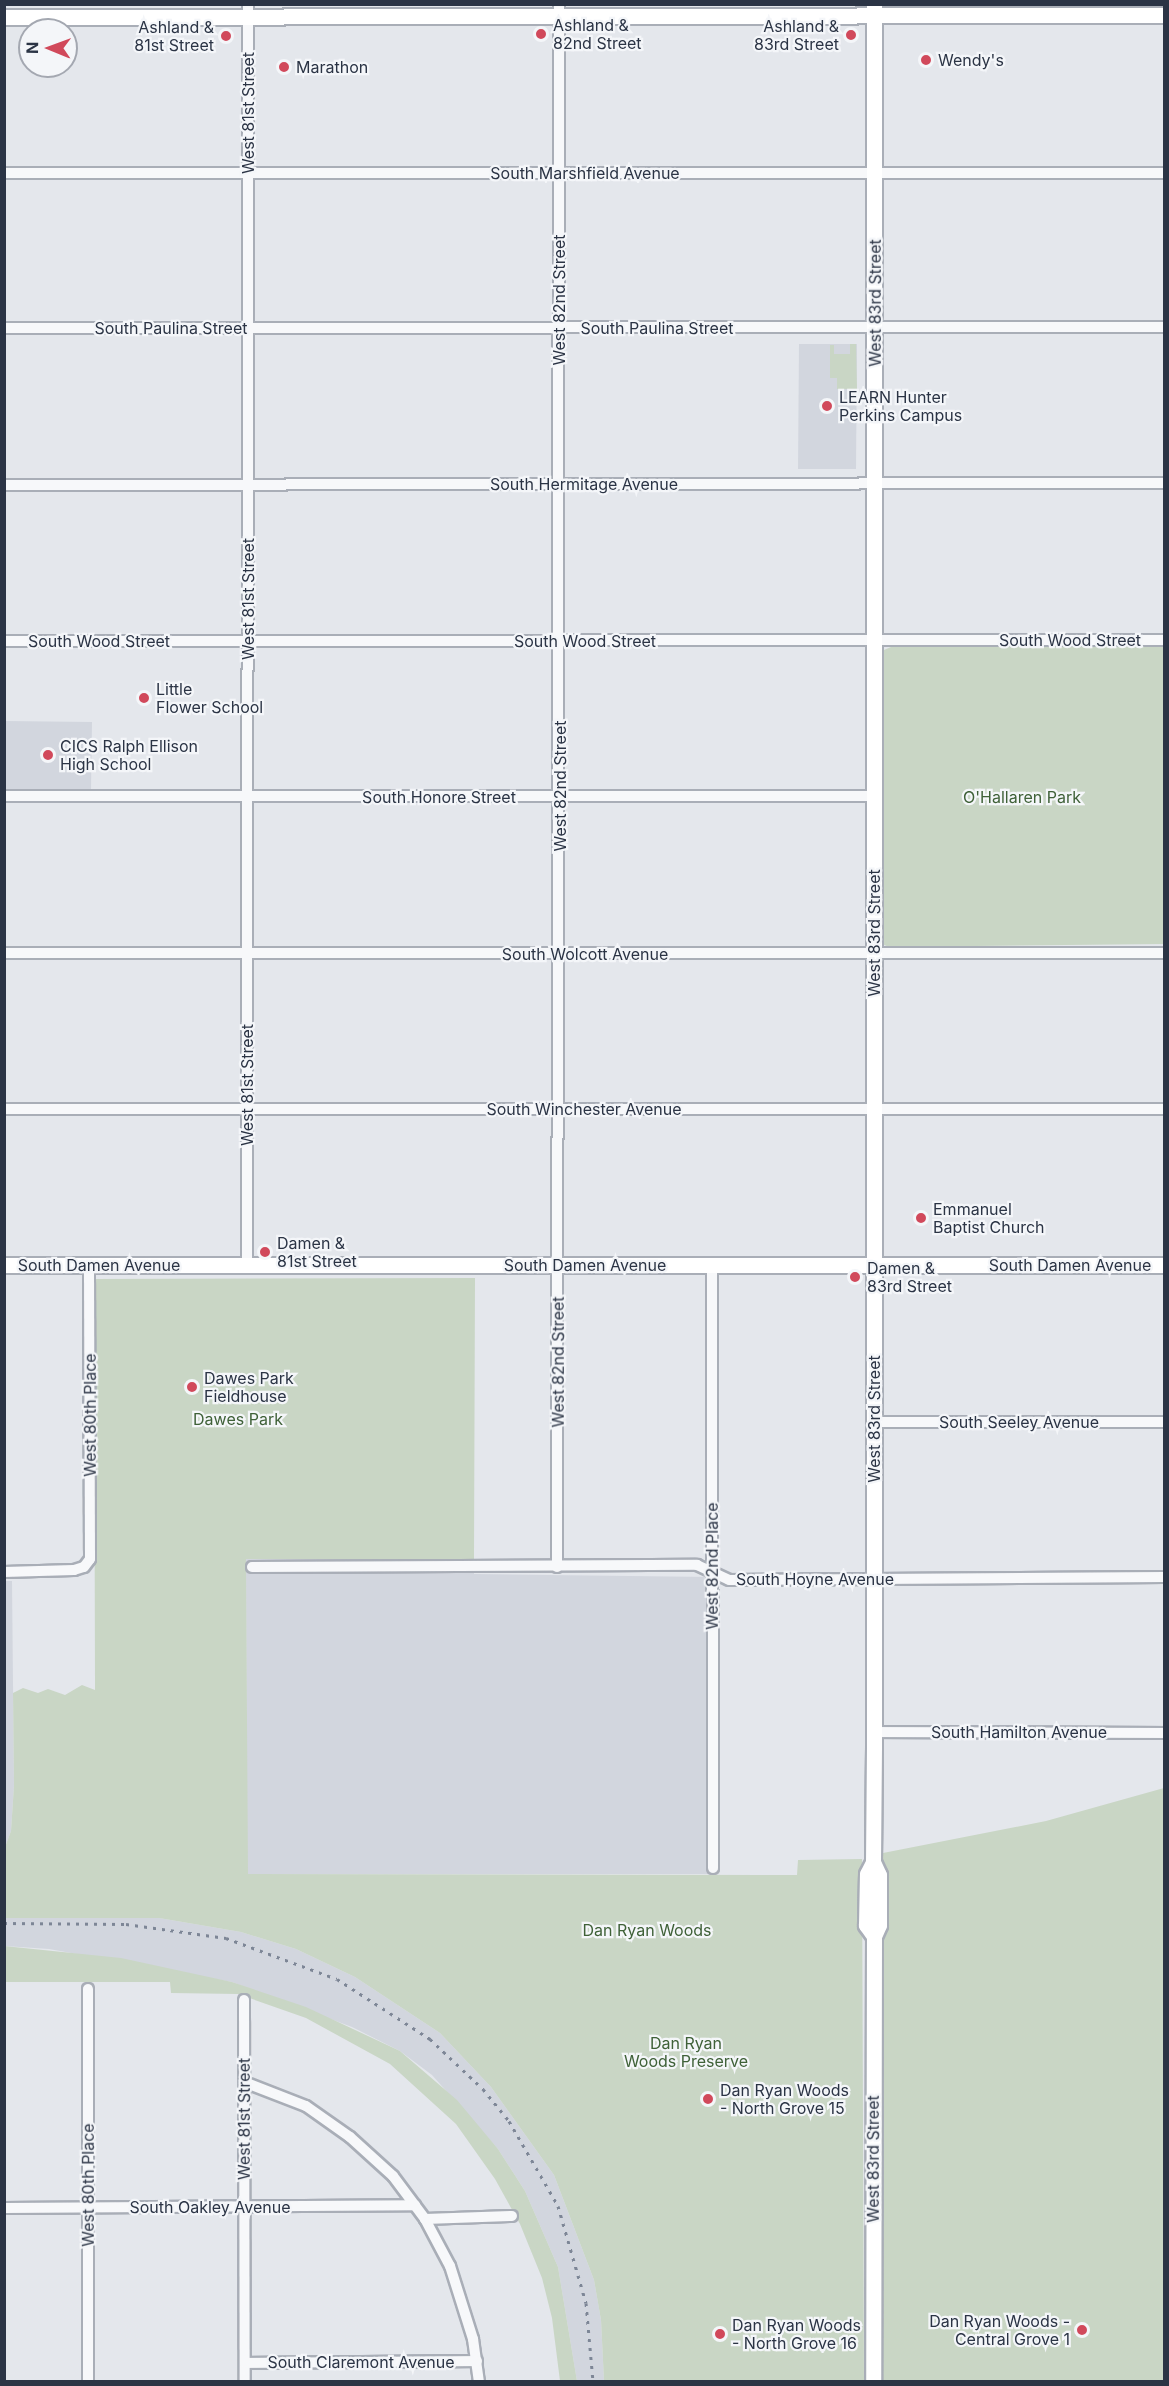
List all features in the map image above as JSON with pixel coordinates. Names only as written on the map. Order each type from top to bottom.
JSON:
[{"type":"street","points":[[4,17],[248,10],[874,10],[1164,15]]},
{"type":"street","name":"West 81st Street","points":[[247,1265],[248,10]]},
{"type":"street","name":"West 82nd Street","points":[[557,1567],[560,1109],[560,10]]},
{"type":"street","name":"West 83rd Street","points":[[873,2382],[874,1936],[866,1925],[867,1874],[873,1862],[874,1732],[874,10]]},
{"type":"street","name":"South Marshfield Avenue","points":[[4,173],[1164,172]]},
{"type":"street","name":"South Paulina Street","points":[[4,328],[1164,327]]},
{"type":"street","name":"South Hermitage Avenue","points":[[4,485],[1164,483]]},
{"type":"street","name":"South Wood Street","points":[[4,641],[1164,640]]},
{"type":"street","name":"South Honore Street","points":[[4,796],[874,796]]},
{"type":"street","name":"South Wolcott Avenue","points":[[4,953],[1164,953]]},
{"type":"street","name":"South Winchester Avenue","points":[[4,1109],[1164,1109]]},
{"type":"street","name":"West 82nd Place","points":[[712,1264],[713,1868]]},
{"type":"street","name":"South Damen Avenue","points":[[4,1265],[1164,1265]]},
{"type":"street","name":"West 80th Place","points":[[4,1572],[74,1570],[88,1564],[89,1265]]},
{"type":"street","name":"South Seeley Avenue","points":[[874,1422],[1164,1422]]},
{"type":"street","name":"South Hoyne Avenue","points":[[252,1567],[697,1565],[729,1580],[1164,1577]]},
{"type":"street","name":"South Hamilton Avenue","points":[[874,1732],[1164,1733]]},
{"type":"street","name":"West 80th Place","points":[[88,1989],[88,2382]]},
{"type":"street","name":"West 81st Street","points":[[244,2001],[245,2382]]},
{"type":"street","points":[[244,2082],[280,2094],[329,2121],[372,2155],[425,2219],[461,2296],[477,2361],[479,2382]]},
{"type":"street","name":"South Oakley Avenue","points":[[4,2208],[414,2205]]},
{"type":"street","points":[[425,2219],[512,2216]]},
{"type":"street","name":"South Claremont Avenue","points":[[245,2362],[477,2361]]},
{"type":"shaded area","name":"LEARN Hunter Perkins Campus","points":[[799,344],[857,344],[856,469],[798,469]]},
{"type":"shaded area","name":"CICS Ralph Ellison High School","points":[[5,721],[92,722],[91,790],[5,789]]},
{"type":"shaded area","points":[[246,1559],[474,1559],[474,1574],[711,1577],[711,1874],[247,1874]]},
{"type":"shaded area","points":[[4,1581],[12,1581],[14,1785],[11,1831],[5,1847]]},
{"type":"shaded area","points":[[4,1918],[159,1918],[241,1932],[296,1949],[355,1977],[440,2033],[491,2087],[554,2175],[594,2280],[601,2320],[604,2381],[577,2381],[558,2267],[525,2191],[498,2149],[432,2075],[400,2051],[352,2027],[232,1982],[49,1949],[5,1946]]},
{"type":"green space","points":[[850,344],[856,344],[857,389],[837,389],[837,378],[830,378],[830,345],[834,345],[834,354],[850,354]]},
{"type":"green space","name":"O'Hallaren Park","points":[[891,647],[1164,647],[1164,944],[889,947],[882,944],[880,658],[884,650]]},
{"type":"green space","points":[[475,1278],[474,1559],[246,1559],[248,1874],[797,1875],[798,1860],[862,1859],[864,2381],[604,2381],[601,2320],[594,2280],[554,2175],[491,2087],[440,2033],[355,1977],[296,1949],[241,1932],[159,1918],[5,1918],[5,1847],[11,1831],[14,1785],[13,1693],[23,1688],[38,1693],[48,1689],[65,1695],[82,1685],[95,1690],[94,1279]]},
{"type":"green space","points":[[1164,1788],[1164,2381],[881,2382],[883,1853],[1046,1821]]},
{"type":"green space","points":[[4,1946],[121,1958],[232,1982],[306,2007],[400,2051],[457,2100],[498,2149],[525,2191],[558,2267],[577,2381],[560,2381],[552,2318],[542,2278],[520,2224],[495,2179],[456,2124],[390,2064],[306,2018],[238,1994],[171,1993],[170,1982],[5,1982]]},
{"type":"railway","points":[[4,1923],[126,1924],[226,1938],[337,1979],[430,2039],[483,2089],[509,2121],[558,2206],[586,2303],[593,2382]]},
{"type":"place","name":"Ashland & 82nd Street","points":[[541,34]]},
{"type":"place","name":"Ashland & 83rd Street","points":[[851,35]]},
{"type":"place","name":"Ashland & 81st Street","points":[[226,36]]},
{"type":"place","name":"Wendy's","points":[[926,60]]},
{"type":"place","name":"Marathon","points":[[284,67]]},
{"type":"place","name":"LEARN Hunter Perkins Campus","points":[[827,406]]},
{"type":"place","name":"Little Flower School","points":[[144,698]]},
{"type":"place","name":"CICS Ralph Ellison High School","points":[[48,755]]},
{"type":"place","name":"Emmanuel Baptist Church","points":[[921,1218]]},
{"type":"place","name":"Damen & 81st Street","points":[[265,1252]]},
{"type":"place","name":"Damen & 83rd Street","points":[[855,1277]]},
{"type":"place","name":"Dawes Park Fieldhouse","points":[[192,1387]]},
{"type":"place","name":"Dan Ryan Woods - North Grove 15","points":[[708,2099]]},
{"type":"place","name":"Dan Ryan Woods - Central Grove 1","points":[[1082,2330]]},
{"type":"place","name":"Dan Ryan Woods - North Grove 16","points":[[720,2334]]},
{"type":"park label","name":"Dawes Park","points":[[238,1419]]},
{"type":"park label","name":"Dan Ryan Woods","points":[[647,1930]]},
{"type":"park label","name":"Dan Ryan Woods Preserve","points":[[686,2052]]}]
